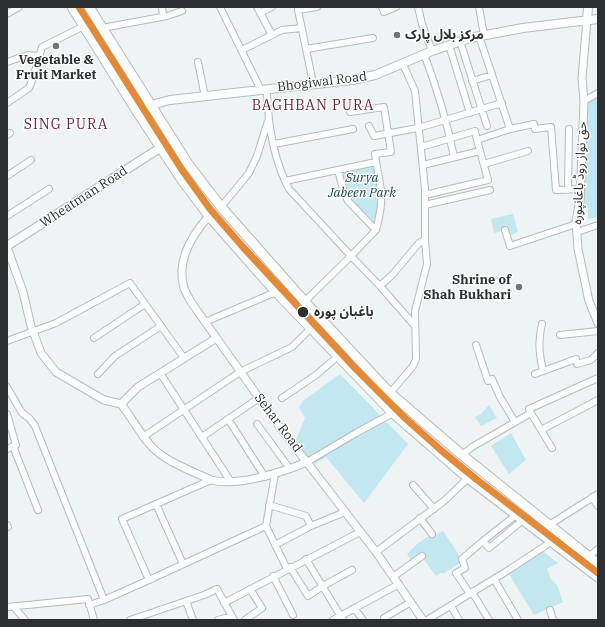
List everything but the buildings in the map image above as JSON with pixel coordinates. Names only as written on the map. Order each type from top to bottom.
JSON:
[{"type":"main road","points":[[72,7],[160,148],[209,216],[276,292],[337,357],[393,413],[468,478],[598,578]]},
{"type":"main road","points":[[89,7],[188,164],[221,207],[305,302],[390,393],[462,456],[598,564]]},
{"type":"main road","points":[[587,20],[588,7]]},
{"type":"main road","name":"Bhogiwal Road","points":[[138,113],[151,105],[170,100],[313,83],[352,80],[375,75],[424,54],[481,35],[523,28],[598,19]]},
{"type":"main road","name":"Wheatman Road","points":[[7,246],[160,148]]},
{"type":"street","points":[[7,14],[19,7]]},
{"type":"street","points":[[162,7],[163,16]]},
{"type":"street","points":[[220,7],[259,86],[269,102],[269,119],[280,171],[289,189],[380,286],[415,326]]},
{"type":"street","points":[[257,7],[272,36]]},
{"type":"street","points":[[260,13],[272,7]]},
{"type":"street","points":[[313,83],[301,28],[301,8],[317,7]]},
{"type":"street","points":[[382,7],[384,12],[396,7]]},
{"type":"street","points":[[418,7],[422,24],[432,51]]},
{"type":"street","points":[[479,7],[481,35],[492,75],[510,129]]},
{"type":"street","points":[[102,28],[182,11]]},
{"type":"street","name":"حق نواز روڈ باغانپورہ","points":[[587,20],[582,78],[584,101],[581,190],[577,228],[578,249],[590,301],[598,323]]},
{"type":"street","points":[[7,103],[29,88],[34,78],[42,47],[84,26]]},
{"type":"street","points":[[242,50],[282,30],[301,28]]},
{"type":"street","points":[[306,49],[373,38]]},
{"type":"street","points":[[460,41],[487,126]]},
{"type":"street","points":[[449,45],[470,113]]},
{"type":"street","points":[[424,54],[446,120],[454,157]]},
{"type":"street","points":[[7,62],[28,55],[39,56]]},
{"type":"street","points":[[198,62],[205,97]]},
{"type":"street","points":[[390,393],[413,366],[416,359],[416,304],[428,264],[425,240],[425,195],[415,91],[403,64]]},
{"type":"street","points":[[472,81],[492,75]]},
{"type":"street","points":[[584,101],[598,94]]},
{"type":"street","points":[[369,126],[374,136],[418,128],[502,103]]},
{"type":"street","points":[[295,311],[376,230],[381,210],[382,187],[375,154],[391,152],[384,106],[350,112]]},
{"type":"street","points":[[221,207],[249,173],[257,156],[269,119]]},
{"type":"street","points":[[477,140],[510,129],[534,124],[535,129],[550,127],[556,190],[581,190]]},
{"type":"street","points":[[274,144],[353,129]]},
{"type":"street","points":[[568,129],[568,190]]},
{"type":"street","points":[[420,147],[475,130],[488,180],[425,195]]},
{"type":"street","points":[[422,165],[480,151]]},
{"type":"street","points":[[484,164],[528,151]]},
{"type":"street","points":[[7,176],[30,160]]},
{"type":"street","points":[[285,181],[376,162]]},
{"type":"street","points":[[338,170],[344,193],[348,201],[376,230]]},
{"type":"street","points":[[7,216],[49,189]]},
{"type":"street","points":[[425,205],[490,190]]},
{"type":"street","name":"Sehar Road","points":[[209,216],[186,248],[183,261],[182,276],[184,287],[191,302],[215,339],[279,426],[376,552],[423,620]]},
{"type":"street","points":[[505,230],[510,246],[577,228],[598,225]]},
{"type":"street","points":[[380,286],[393,274],[419,243],[425,240]]},
{"type":"street","points":[[7,246],[23,292],[33,332],[41,354],[56,372],[104,400],[121,404],[143,437],[162,456],[211,480],[231,482],[265,477],[290,470],[308,462],[393,413]]},
{"type":"street","points":[[7,341],[56,323],[130,283],[184,358]]},
{"type":"street","points":[[205,322],[276,292]]},
{"type":"street","points":[[94,338],[145,304]]},
{"type":"street","points":[[542,324],[539,339],[539,354],[543,371]]},
{"type":"street","points":[[98,374],[115,356],[161,326]]},
{"type":"street","points":[[143,437],[240,372],[292,347],[311,328]]},
{"type":"street","points":[[560,335],[598,331]]},
{"type":"street","points":[[121,404],[138,388],[215,339]]},
{"type":"street","points":[[476,345],[488,381],[492,379],[500,397],[515,422]]},
{"type":"street","points":[[535,374],[576,359],[576,364],[591,360],[598,353]]},
{"type":"street","points":[[282,398],[316,375],[337,357]]},
{"type":"street","points":[[160,373],[231,482]]},
{"type":"street","points":[[552,448],[529,409],[598,378]]},
{"type":"street","points":[[7,388],[22,413],[29,418],[35,426],[104,600]]},
{"type":"street","points":[[202,437],[259,398]]},
{"type":"street","points":[[541,430],[598,400]]},
{"type":"street","points":[[462,456],[472,447],[531,413]]},
{"type":"street","points":[[7,414],[16,445],[10,447],[38,510]]},
{"type":"street","points":[[228,419],[265,477]]},
{"type":"street","points":[[257,424],[290,470]]},
{"type":"street","points":[[275,474],[266,526],[288,568],[308,596],[352,570]]},
{"type":"street","points":[[376,552],[434,509],[468,478]]},
{"type":"street","points":[[149,580],[122,519],[211,480]]},
{"type":"street","points":[[413,485],[434,509]]},
{"type":"street","points":[[549,525],[598,494]]},
{"type":"street","points":[[592,497],[598,506]]},
{"type":"street","points":[[156,504],[183,564]]},
{"type":"street","points":[[269,505],[306,516],[312,526]]},
{"type":"street","points":[[275,545],[312,526],[345,512]]},
{"type":"street","points":[[489,620],[456,573],[465,568],[462,559],[483,541],[489,548],[520,517]]},
{"type":"street","points":[[420,518],[432,534]]},
{"type":"street","points":[[89,604],[104,600],[266,526]]},
{"type":"street","points":[[224,603],[272,576],[360,532]]},
{"type":"street","points":[[427,620],[551,542]]},
{"type":"street","points":[[588,556],[598,549]]},
{"type":"street","points":[[393,577],[422,556]]},
{"type":"street","points":[[306,559],[342,618]]},
{"type":"street","points":[[272,576],[293,615]]},
{"type":"street","points":[[494,579],[518,620]]},
{"type":"street","points":[[333,620],[342,618],[354,608],[399,584]]},
{"type":"street","points":[[130,620],[204,595],[217,589],[233,618],[218,620]]},
{"type":"street","points":[[245,620],[262,608],[250,589]]},
{"type":"street","points":[[7,608],[88,599],[94,620]]},
{"type":"street","points":[[186,601],[193,620]]},
{"type":"street","points":[[384,618],[411,602]]},
{"type":"street","points":[[450,606],[459,620]]},
{"type":"street","points":[[14,607],[25,620]]},
{"type":"street","points":[[354,608],[362,620]]},
{"type":"street","points":[[550,610],[553,620]]},
{"type":"green space","points":[[598,94],[598,217],[588,219],[588,207],[583,206],[587,99]]},
{"type":"green space","name":"Surya Jabeen Park","points":[[376,162],[381,187],[376,230],[348,201],[338,170]]},
{"type":"green space","points":[[513,214],[518,232],[507,237],[505,230],[494,233],[491,219]]},
{"type":"green space","points":[[340,374],[408,444],[364,503],[326,457],[315,464],[295,442],[305,418],[299,407],[304,400]]},
{"type":"green space","points":[[489,405],[497,418],[481,426],[475,417],[481,414]]},
{"type":"green space","points":[[511,433],[526,460],[509,474],[491,446]]},
{"type":"green space","points":[[443,531],[463,561],[443,574],[442,572],[436,576],[422,557],[413,563],[407,554],[417,544],[435,532],[437,534]]},
{"type":"green space","points":[[540,549],[558,563],[547,569],[551,579],[557,585],[563,602],[534,615],[507,571]]},
{"type":"transit line","points":[[79,7],[182,170],[210,209],[242,246],[356,369],[405,418],[476,479],[598,573]]},
{"type":"place","name":"مرکز بلال پارک","points":[[397,35]]},
{"type":"place","name":"Vegetable & Fruit Market","points":[[56,46]]},
{"type":"place","name":"Shrine of Shah Bukhari","points":[[519,287]]},
{"type":"place","name":"باغبان پورہ","points":[[303,312]]},
{"type":"district","name":"BAGHBAN PURA","points":[[313,106]]},
{"type":"district","name":"SING PURA","points":[[66,125]]}]
